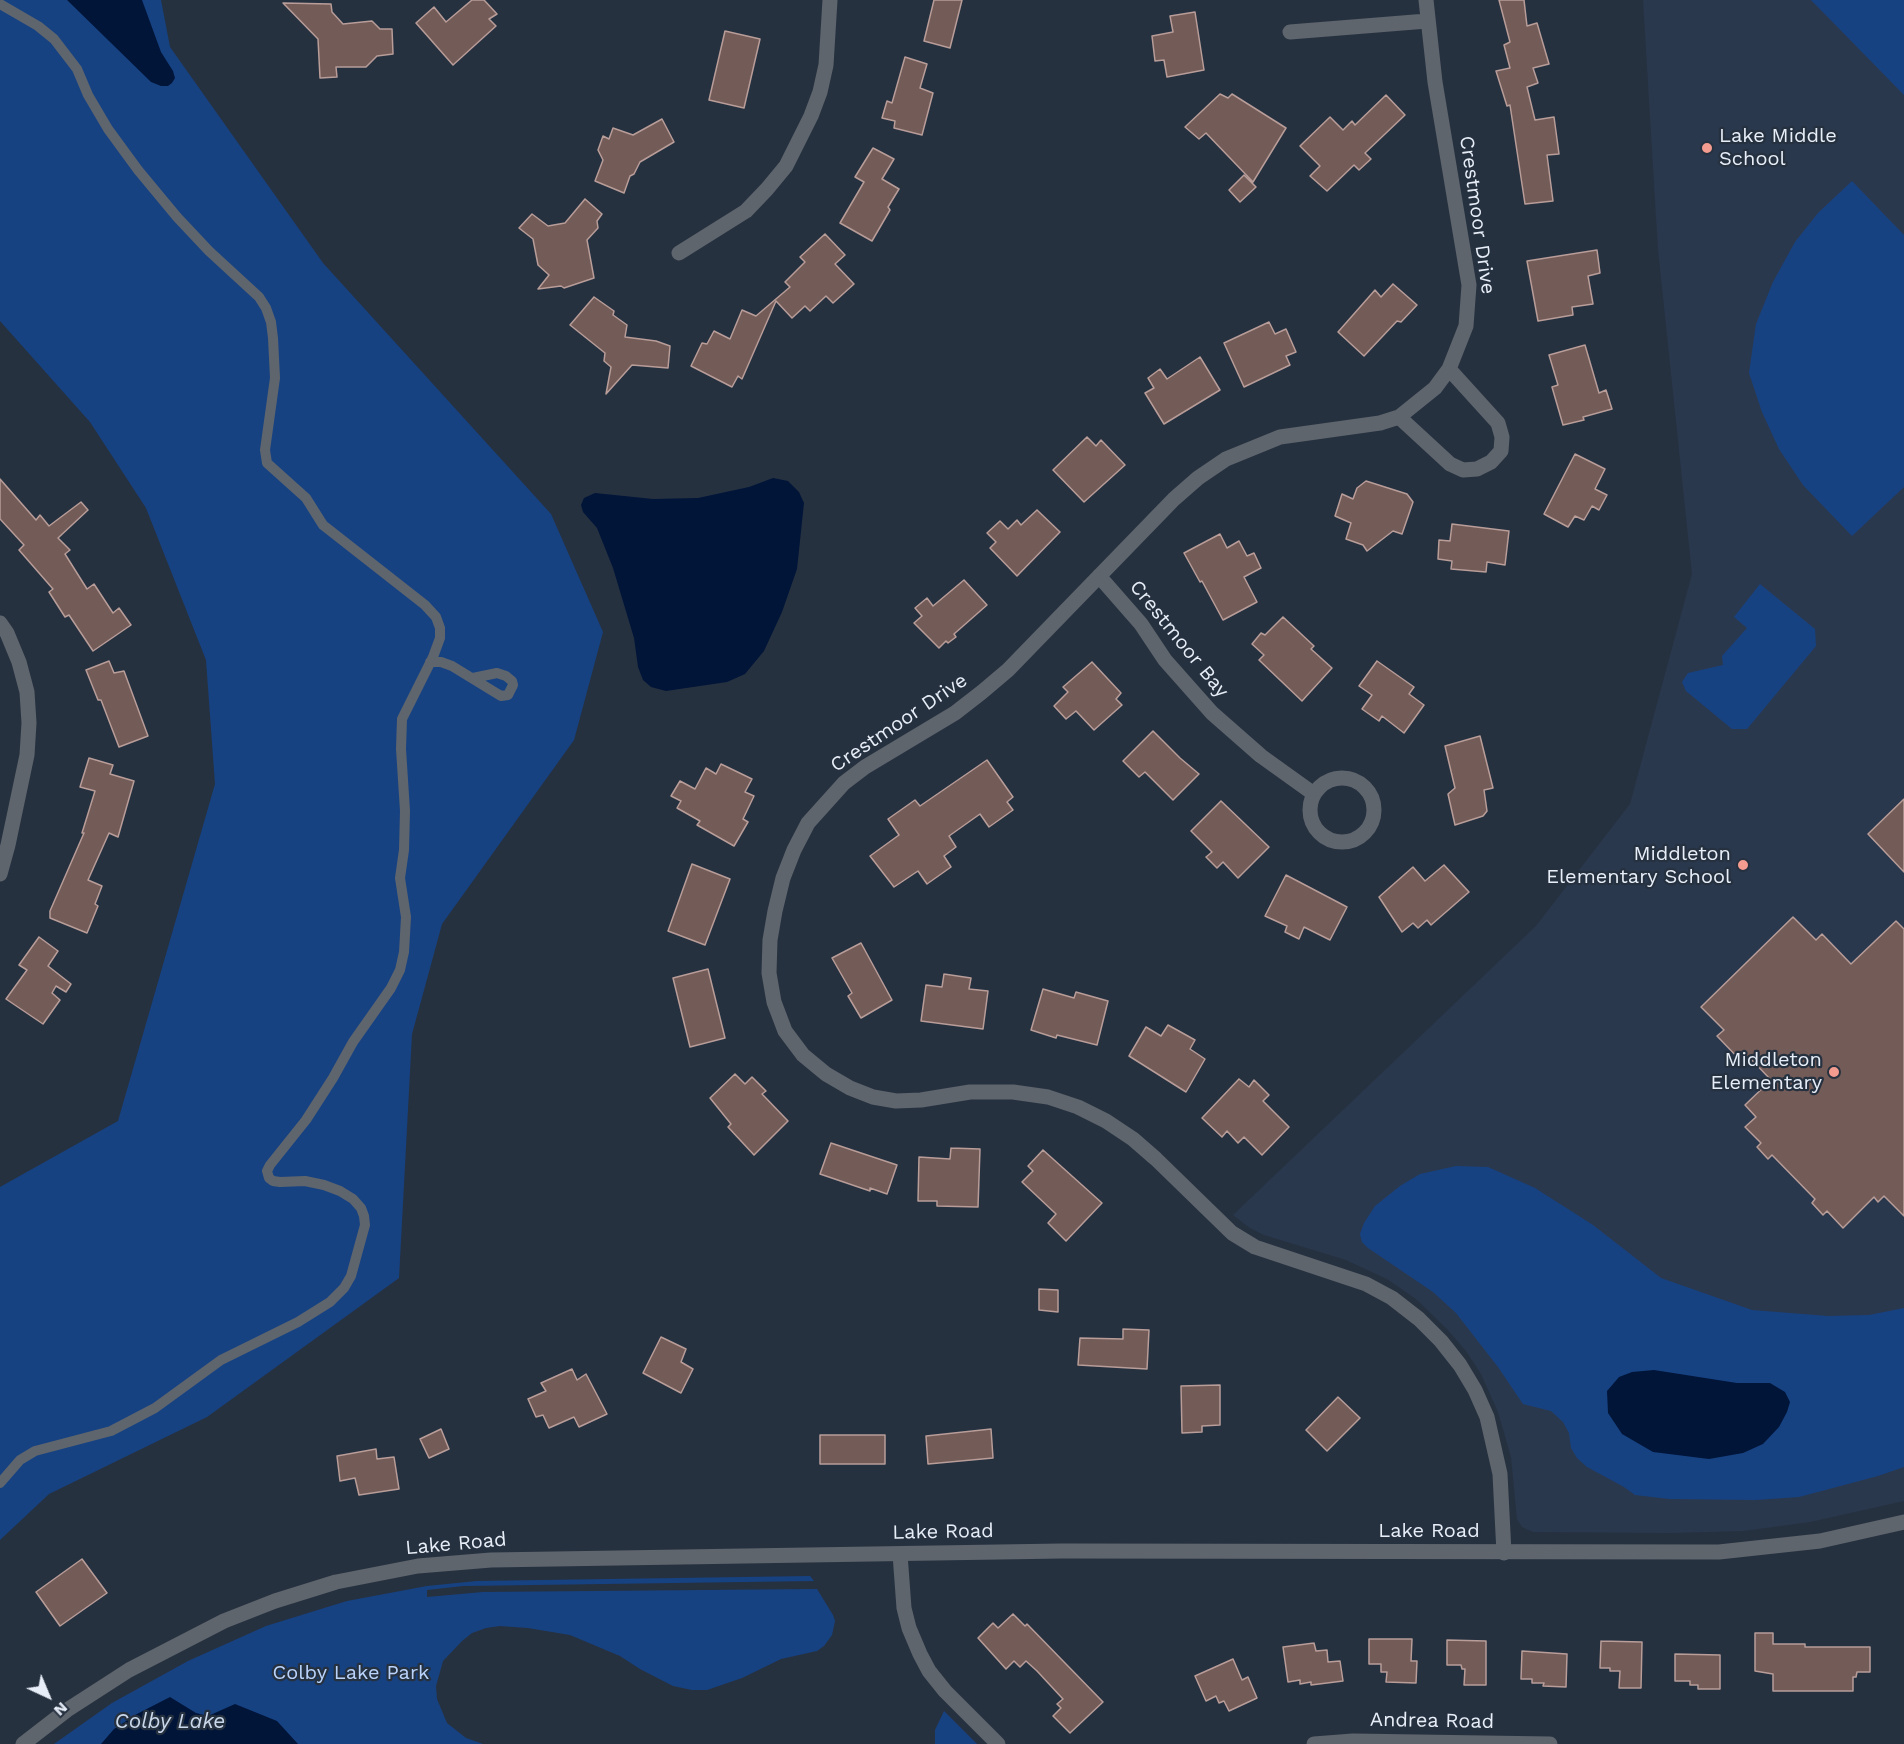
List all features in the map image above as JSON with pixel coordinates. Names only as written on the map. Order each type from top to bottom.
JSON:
[{"type":"street","points":[[679,254],[746,211],[786,166],[811,116],[820,92],[826,65],[830,0]]},
{"type":"street","name":"Crestmoor Drive","points":[[1426,0],[1435,82],[1469,285],[1466,326],[1449,369],[1435,388],[1399,417],[1380,423],[1280,437],[1226,459],[1174,499],[1008,670],[955,713],[865,767],[844,783],[808,824],[783,878],[770,940],[770,973],[774,1002],[785,1031],[803,1055],[826,1074],[850,1088],[873,1097],[896,1101],[921,1100],[970,1092],[1013,1092],[1048,1097],[1078,1107],[1106,1121],[1133,1139],[1232,1233],[1255,1247],[1366,1284],[1392,1298],[1419,1319],[1460,1365],[1487,1417],[1500,1474],[1504,1552]]},
{"type":"street","points":[[1290,32],[1427,21]]},
{"type":"street","points":[[1399,417],[1450,464],[1463,470],[1477,469],[1491,462],[1501,451],[1502,437],[1498,423],[1449,369]]},
{"type":"street","name":"Crestmoor Bay","points":[[1099,576],[1141,624],[1165,660],[1212,713],[1261,756],[1314,794]]},
{"type":"street","points":[[0,623],[7,633],[19,662],[27,692],[29,723],[27,755],[0,874]]},
{"type":"street","points":[[1349,779],[1359,783],[1372,798],[1374,808],[1370,827],[1362,836],[1352,841],[1341,843],[1330,841],[1320,835],[1313,826],[1310,804],[1314,794],[1329,780],[1349,779]]},
{"type":"street","name":"Lake Road","points":[[23,1744],[67,1710],[129,1670],[233,1617],[274,1601],[336,1582],[408,1568],[471,1561],[1147,1551],[1682,1553],[1753,1550],[1836,1538],[1904,1522]]},
{"type":"street","points":[[900,1554],[904,1608],[909,1628],[920,1654],[929,1671],[945,1690],[998,1744]]},
{"type":"street","name":"Andrea Road","points":[[1314,1744],[1353,1741],[1550,1744]]},
{"type":"lane","points":[[0,4],[38,26],[54,39],[77,69],[88,95],[108,129],[138,170],[201,243],[259,297],[266,308],[271,322],[275,378],[265,450],[267,463],[306,498],[323,525],[425,605],[436,617],[441,628],[440,638],[430,662],[402,719],[401,749],[405,812],[404,850],[400,878],[406,917],[404,952],[400,970],[391,988],[353,1042],[306,1120],[270,1164],[267,1171],[269,1178],[273,1181],[305,1181],[340,1191],[361,1208],[364,1226],[360,1247],[347,1282],[330,1302],[298,1322],[222,1360],[155,1408],[111,1431],[35,1451],[20,1460],[0,1483]]},
{"type":"lane","points":[[430,662],[441,662],[452,666],[473,678]]},
{"type":"shaded area","name":"Middleton Elementary School","points":[[1643,0],[1904,0],[1904,1501],[1810,1522],[1743,1531],[1533,1532],[1522,1527],[1517,1519],[1511,1457],[1498,1412],[1481,1374],[1466,1351],[1447,1329],[1416,1299],[1387,1279],[1346,1260],[1264,1235],[1233,1215],[1536,926],[1630,804],[1692,574],[1658,249]]},
{"type":"green space","points":[[0,0],[161,0],[170,47],[323,263],[551,514],[603,632],[574,740],[442,924],[412,1034],[399,1278],[207,1417],[49,1494],[0,1540],[0,1187],[118,1121],[215,784],[206,660],[146,508],[90,422],[0,321]]},
{"type":"green space","points":[[1811,0],[1904,0],[1904,95]]},
{"type":"green space","points":[[1852,181],[1904,235],[1904,487],[1852,536],[1803,485],[1779,449],[1762,412],[1749,373],[1756,324],[1773,282],[1795,242],[1818,213]]},
{"type":"green space","points":[[1760,584],[1815,629],[1816,646],[1747,729],[1732,729],[1686,691],[1682,682],[1688,673],[1723,665],[1722,656],[1747,628],[1734,617]]},
{"type":"green space","points":[[1456,1166],[1488,1167],[1535,1188],[1593,1225],[1661,1278],[1752,1310],[1828,1316],[1869,1315],[1904,1308],[1904,1467],[1799,1497],[1756,1500],[1669,1499],[1635,1495],[1587,1467],[1577,1458],[1571,1448],[1569,1433],[1563,1422],[1551,1411],[1523,1404],[1498,1367],[1456,1313],[1433,1292],[1362,1242],[1360,1234],[1375,1206],[1400,1186],[1420,1174]]},
{"type":"green space","name":"Colby Lake Park","points":[[810,1576],[814,1581],[463,1586],[427,1590],[427,1597],[483,1592],[817,1589],[833,1615],[835,1621],[832,1635],[817,1651],[781,1659],[742,1678],[707,1690],[673,1686],[620,1656],[570,1635],[500,1626],[472,1633],[443,1661],[436,1686],[437,1699],[447,1723],[466,1738],[483,1744],[54,1744],[112,1703],[188,1661],[266,1626],[347,1601],[427,1586],[477,1581]]},
{"type":"green space","points":[[944,1711],[977,1744],[935,1744],[935,1730]]},
{"type":"water","points":[[67,0],[142,0],[161,52],[173,71],[175,78],[172,83],[168,86],[161,86],[151,82]]},
{"type":"water","points":[[773,478],[788,481],[799,492],[804,503],[797,569],[782,612],[764,651],[745,674],[727,682],[666,691],[651,687],[643,680],[638,667],[634,638],[613,568],[597,528],[583,512],[581,505],[584,498],[595,493],[653,499],[698,498],[749,487]]},
{"type":"water","points":[[1654,1370],[1737,1383],[1770,1383],[1785,1392],[1790,1402],[1779,1427],[1763,1444],[1743,1453],[1709,1459],[1653,1452],[1622,1434],[1608,1413],[1607,1391],[1619,1377],[1632,1372]]},
{"type":"water","name":"Colby Lake","points":[[170,1697],[196,1713],[208,1716],[235,1704],[277,1721],[298,1744],[101,1744],[114,1729]]},
{"type":"building","points":[[472,0],[484,0],[497,14],[489,19],[496,26],[453,65],[416,23],[434,7],[446,22]]},
{"type":"building","points":[[934,0],[962,0],[950,48],[924,41]]},
{"type":"building","points":[[1499,0],[1524,0],[1527,26],[1537,23],[1549,64],[1533,68],[1538,83],[1527,87],[1535,120],[1554,117],[1559,154],[1547,155],[1553,201],[1525,204],[1510,105],[1507,106],[1496,71],[1510,68],[1504,45],[1510,42]]},
{"type":"building","points":[[283,3],[331,4],[332,12],[343,24],[372,21],[380,29],[392,29],[393,54],[377,56],[366,67],[336,67],[337,77],[320,78],[318,39]]},
{"type":"building","points":[[1195,12],[1204,70],[1167,77],[1164,60],[1155,61],[1152,36],[1173,32],[1170,16]]},
{"type":"building","points":[[725,31],[760,39],[744,108],[709,100]]},
{"type":"building","points":[[905,57],[927,64],[920,88],[933,93],[922,135],[894,128],[895,121],[882,118],[887,101],[892,103]]},
{"type":"building","points":[[1220,94],[1228,98],[1232,94],[1286,128],[1253,182],[1206,133],[1199,139],[1185,127]]},
{"type":"building","points":[[1386,95],[1405,115],[1365,153],[1371,159],[1359,170],[1354,165],[1327,191],[1310,176],[1320,166],[1300,146],[1330,117],[1343,130],[1352,121],[1355,125]]},
{"type":"building","points":[[662,119],[674,142],[640,162],[634,174],[630,176],[624,193],[595,181],[603,160],[598,150],[603,136],[609,139],[613,128],[633,135]]},
{"type":"building","points":[[873,148],[894,159],[882,179],[899,189],[872,241],[840,223],[864,182],[855,177]]},
{"type":"building","points":[[1244,175],[1256,187],[1240,202],[1229,190]]},
{"type":"building","points":[[585,199],[602,214],[597,221],[598,228],[587,240],[594,278],[564,288],[561,286],[538,289],[549,275],[538,265],[533,239],[519,228],[532,214],[548,226],[565,223]]},
{"type":"building","points":[[825,234],[845,255],[835,264],[854,284],[833,303],[826,296],[810,311],[805,306],[792,318],[776,301],[742,379],[738,376],[732,387],[691,366],[702,343],[707,344],[714,331],[730,339],[742,310],[756,316],[790,287],[785,282],[805,262],[800,257]]},
{"type":"building","points":[[1597,250],[1600,273],[1588,276],[1593,304],[1572,307],[1573,315],[1538,321],[1527,261]]},
{"type":"building","points":[[1393,284],[1417,305],[1401,322],[1397,321],[1364,356],[1338,332],[1375,290],[1381,297]]},
{"type":"building","points":[[594,297],[614,311],[613,315],[627,325],[625,337],[656,341],[670,346],[668,368],[632,365],[606,394],[611,367],[604,361],[605,353],[570,325]]},
{"type":"building","points":[[1269,322],[1275,334],[1286,329],[1296,352],[1286,356],[1290,365],[1244,387],[1224,343]]},
{"type":"building","points":[[1585,345],[1599,393],[1606,390],[1612,409],[1563,425],[1552,387],[1558,385],[1549,355]]},
{"type":"building","points":[[1200,357],[1220,390],[1164,424],[1145,393],[1154,388],[1148,378],[1160,369],[1167,379]]},
{"type":"building","points":[[1087,437],[1096,446],[1101,440],[1125,465],[1084,502],[1053,470]]},
{"type":"building","points":[[1575,454],[1605,469],[1595,489],[1607,495],[1599,510],[1592,506],[1584,520],[1575,516],[1568,527],[1544,514]]},
{"type":"building","points":[[0,479],[36,520],[40,515],[49,526],[81,502],[88,510],[58,538],[70,550],[65,554],[87,589],[94,584],[113,613],[119,608],[131,625],[93,651],[69,615],[65,617],[49,592],[53,589],[19,550],[24,545],[0,519]]},
{"type":"building","points":[[1366,481],[1407,494],[1413,502],[1402,534],[1393,531],[1367,551],[1363,545],[1346,539],[1351,523],[1335,516],[1342,494],[1353,499],[1357,488]]},
{"type":"building","points":[[1037,510],[1060,532],[1017,576],[990,548],[996,542],[987,533],[1000,521],[1008,529],[1017,520],[1021,525]]},
{"type":"building","points":[[1452,524],[1509,531],[1505,565],[1487,562],[1486,572],[1451,569],[1452,561],[1438,559],[1439,540],[1450,541]]},
{"type":"building","points":[[1220,534],[1227,548],[1239,541],[1247,556],[1254,553],[1261,568],[1244,577],[1257,602],[1223,620],[1184,553]]},
{"type":"building","points":[[964,580],[987,605],[954,634],[956,637],[948,643],[946,641],[939,648],[914,623],[922,616],[915,608],[927,598],[933,606]]},
{"type":"building","points":[[1283,617],[1314,646],[1311,649],[1332,668],[1302,701],[1259,660],[1264,655],[1252,644],[1261,633],[1265,635]]},
{"type":"building","points":[[109,661],[114,673],[124,671],[148,736],[119,747],[101,700],[98,700],[86,670]]},
{"type":"building","points":[[1377,661],[1414,687],[1409,694],[1424,705],[1404,733],[1382,716],[1379,721],[1362,709],[1372,695],[1359,686]]},
{"type":"building","points":[[1092,662],[1121,693],[1116,699],[1122,705],[1094,730],[1076,711],[1066,719],[1054,706],[1068,692],[1063,687]]},
{"type":"building","points":[[1153,731],[1199,774],[1173,800],[1145,772],[1139,777],[1123,761]]},
{"type":"building","points":[[1480,736],[1493,788],[1484,790],[1487,811],[1483,816],[1455,825],[1448,794],[1455,788],[1445,746]]},
{"type":"building","points":[[89,758],[113,765],[110,774],[134,781],[118,837],[109,833],[88,880],[102,886],[95,904],[98,906],[87,933],[50,918],[50,911],[84,833],[82,833],[95,791],[80,787]]},
{"type":"building","points":[[987,760],[1013,797],[1007,802],[1013,810],[989,827],[980,814],[949,836],[956,847],[944,856],[951,867],[927,884],[918,871],[894,887],[870,856],[899,835],[888,819],[915,800],[920,806]]},
{"type":"building","points":[[721,764],[752,779],[745,792],[754,796],[743,819],[748,822],[734,846],[697,825],[700,821],[677,808],[681,801],[671,796],[680,781],[695,789],[706,768],[716,774]]},
{"type":"building","points":[[1904,799],[1904,872],[1868,834]]},
{"type":"building","points":[[1221,801],[1269,847],[1238,878],[1223,862],[1217,868],[1206,857],[1212,852],[1191,831]]},
{"type":"building","points":[[692,864],[730,879],[705,945],[668,931]]},
{"type":"building","points":[[1444,865],[1469,892],[1431,925],[1427,920],[1418,928],[1413,923],[1402,932],[1379,897],[1413,867],[1425,881]]},
{"type":"building","points":[[1286,875],[1347,907],[1330,940],[1304,927],[1299,939],[1285,932],[1287,926],[1265,916]]},
{"type":"building","name":"Middleton Elementary","points":[[1793,917],[1816,940],[1822,934],[1851,964],[1896,921],[1904,929],[1904,1216],[1884,1196],[1878,1202],[1874,1197],[1843,1228],[1827,1211],[1823,1215],[1812,1203],[1815,1199],[1772,1155],[1768,1159],[1757,1147],[1761,1143],[1745,1127],[1756,1117],[1745,1105],[1771,1080],[1750,1058],[1744,1064],[1717,1036],[1724,1030],[1701,1007]]},
{"type":"building","points":[[39,937],[58,951],[48,966],[71,984],[66,992],[56,986],[52,993],[60,1000],[43,1024],[6,999],[27,970],[19,965]]},
{"type":"building","points":[[861,943],[892,1000],[861,1018],[848,996],[852,993],[832,958]]},
{"type":"building","points":[[708,969],[725,1038],[690,1047],[673,978]]},
{"type":"building","points":[[944,974],[971,978],[969,989],[988,991],[983,1029],[921,1021],[926,985],[942,987]]},
{"type":"building","points":[[1043,989],[1074,998],[1076,992],[1108,1001],[1097,1045],[1057,1035],[1056,1038],[1031,1030]]},
{"type":"building","points":[[1168,1025],[1195,1040],[1190,1049],[1205,1059],[1186,1092],[1129,1056],[1146,1027],[1161,1036]]},
{"type":"building","points":[[735,1074],[745,1084],[752,1077],[766,1091],[762,1094],[788,1121],[754,1155],[728,1127],[731,1124],[710,1098]]},
{"type":"building","points":[[1239,1079],[1249,1087],[1254,1080],[1269,1095],[1263,1101],[1289,1127],[1262,1155],[1244,1137],[1238,1143],[1227,1131],[1222,1137],[1202,1118]]},
{"type":"building","points":[[831,1143],[897,1165],[887,1194],[870,1188],[870,1191],[820,1174]]},
{"type":"building","points":[[951,1148],[980,1149],[978,1207],[937,1206],[937,1201],[918,1201],[919,1157],[950,1159]]},
{"type":"building","points":[[1043,1150],[1102,1203],[1066,1241],[1048,1223],[1056,1214],[1022,1182],[1033,1171],[1028,1166]]},
{"type":"building","points":[[1039,1289],[1058,1290],[1058,1312],[1039,1310]]},
{"type":"building","points":[[1123,1329],[1149,1330],[1147,1369],[1078,1365],[1080,1338],[1123,1339]]},
{"type":"building","points":[[661,1337],[686,1349],[681,1362],[693,1369],[681,1393],[643,1373]]},
{"type":"building","points":[[572,1369],[577,1380],[586,1374],[607,1414],[579,1427],[574,1417],[549,1428],[543,1415],[536,1417],[528,1399],[546,1391],[541,1383]]},
{"type":"building","points":[[1220,1385],[1220,1425],[1202,1426],[1202,1432],[1182,1433],[1181,1386]]},
{"type":"building","points":[[1338,1397],[1360,1418],[1327,1451],[1306,1430]]},
{"type":"building","points":[[441,1429],[449,1449],[429,1458],[420,1439]]},
{"type":"building","points":[[991,1429],[993,1458],[928,1464],[926,1436]]},
{"type":"building","points":[[820,1435],[885,1435],[885,1464],[820,1464]]},
{"type":"building","points":[[376,1449],[377,1459],[394,1457],[399,1489],[359,1495],[355,1478],[340,1481],[337,1456]]},
{"type":"building","points":[[82,1559],[107,1593],[60,1626],[36,1592]]},
{"type":"building","points":[[1013,1614],[1025,1626],[1027,1624],[1103,1702],[1070,1733],[1053,1716],[1061,1708],[1057,1704],[1063,1699],[1037,1671],[1026,1661],[1020,1667],[1014,1661],[1006,1669],[978,1638],[993,1623],[998,1628]]},
{"type":"building","points":[[1755,1633],[1773,1633],[1773,1644],[1805,1644],[1805,1647],[1870,1647],[1870,1672],[1857,1672],[1856,1677],[1853,1677],[1853,1691],[1773,1691],[1773,1674],[1755,1671]]},
{"type":"building","points":[[1369,1639],[1412,1639],[1411,1661],[1417,1661],[1416,1683],[1386,1682],[1387,1672],[1381,1672],[1381,1664],[1369,1664]]},
{"type":"building","points":[[1447,1640],[1486,1641],[1486,1685],[1464,1685],[1465,1669],[1462,1669],[1461,1665],[1447,1665]]},
{"type":"building","points":[[1601,1641],[1642,1642],[1641,1688],[1619,1688],[1620,1671],[1600,1668]]},
{"type":"building","points":[[1314,1643],[1316,1651],[1327,1650],[1328,1662],[1340,1661],[1343,1681],[1311,1685],[1311,1682],[1300,1684],[1300,1680],[1288,1682],[1283,1647]]},
{"type":"building","points":[[1522,1651],[1567,1654],[1566,1687],[1543,1686],[1544,1683],[1532,1683],[1532,1679],[1521,1679]]},
{"type":"building","points":[[1675,1654],[1720,1655],[1720,1689],[1698,1689],[1698,1685],[1690,1685],[1690,1681],[1675,1681]]},
{"type":"building","points":[[1233,1659],[1242,1680],[1248,1677],[1257,1698],[1229,1711],[1224,1701],[1219,1703],[1216,1696],[1206,1701],[1195,1676]]},
{"type":"place","name":"Lake Middle School","points":[[1707,148]]},
{"type":"place","name":"Middleton Elementary School","points":[[1743,865]]},
{"type":"place","name":"Middleton Elementary","points":[[1834,1072]]}]
